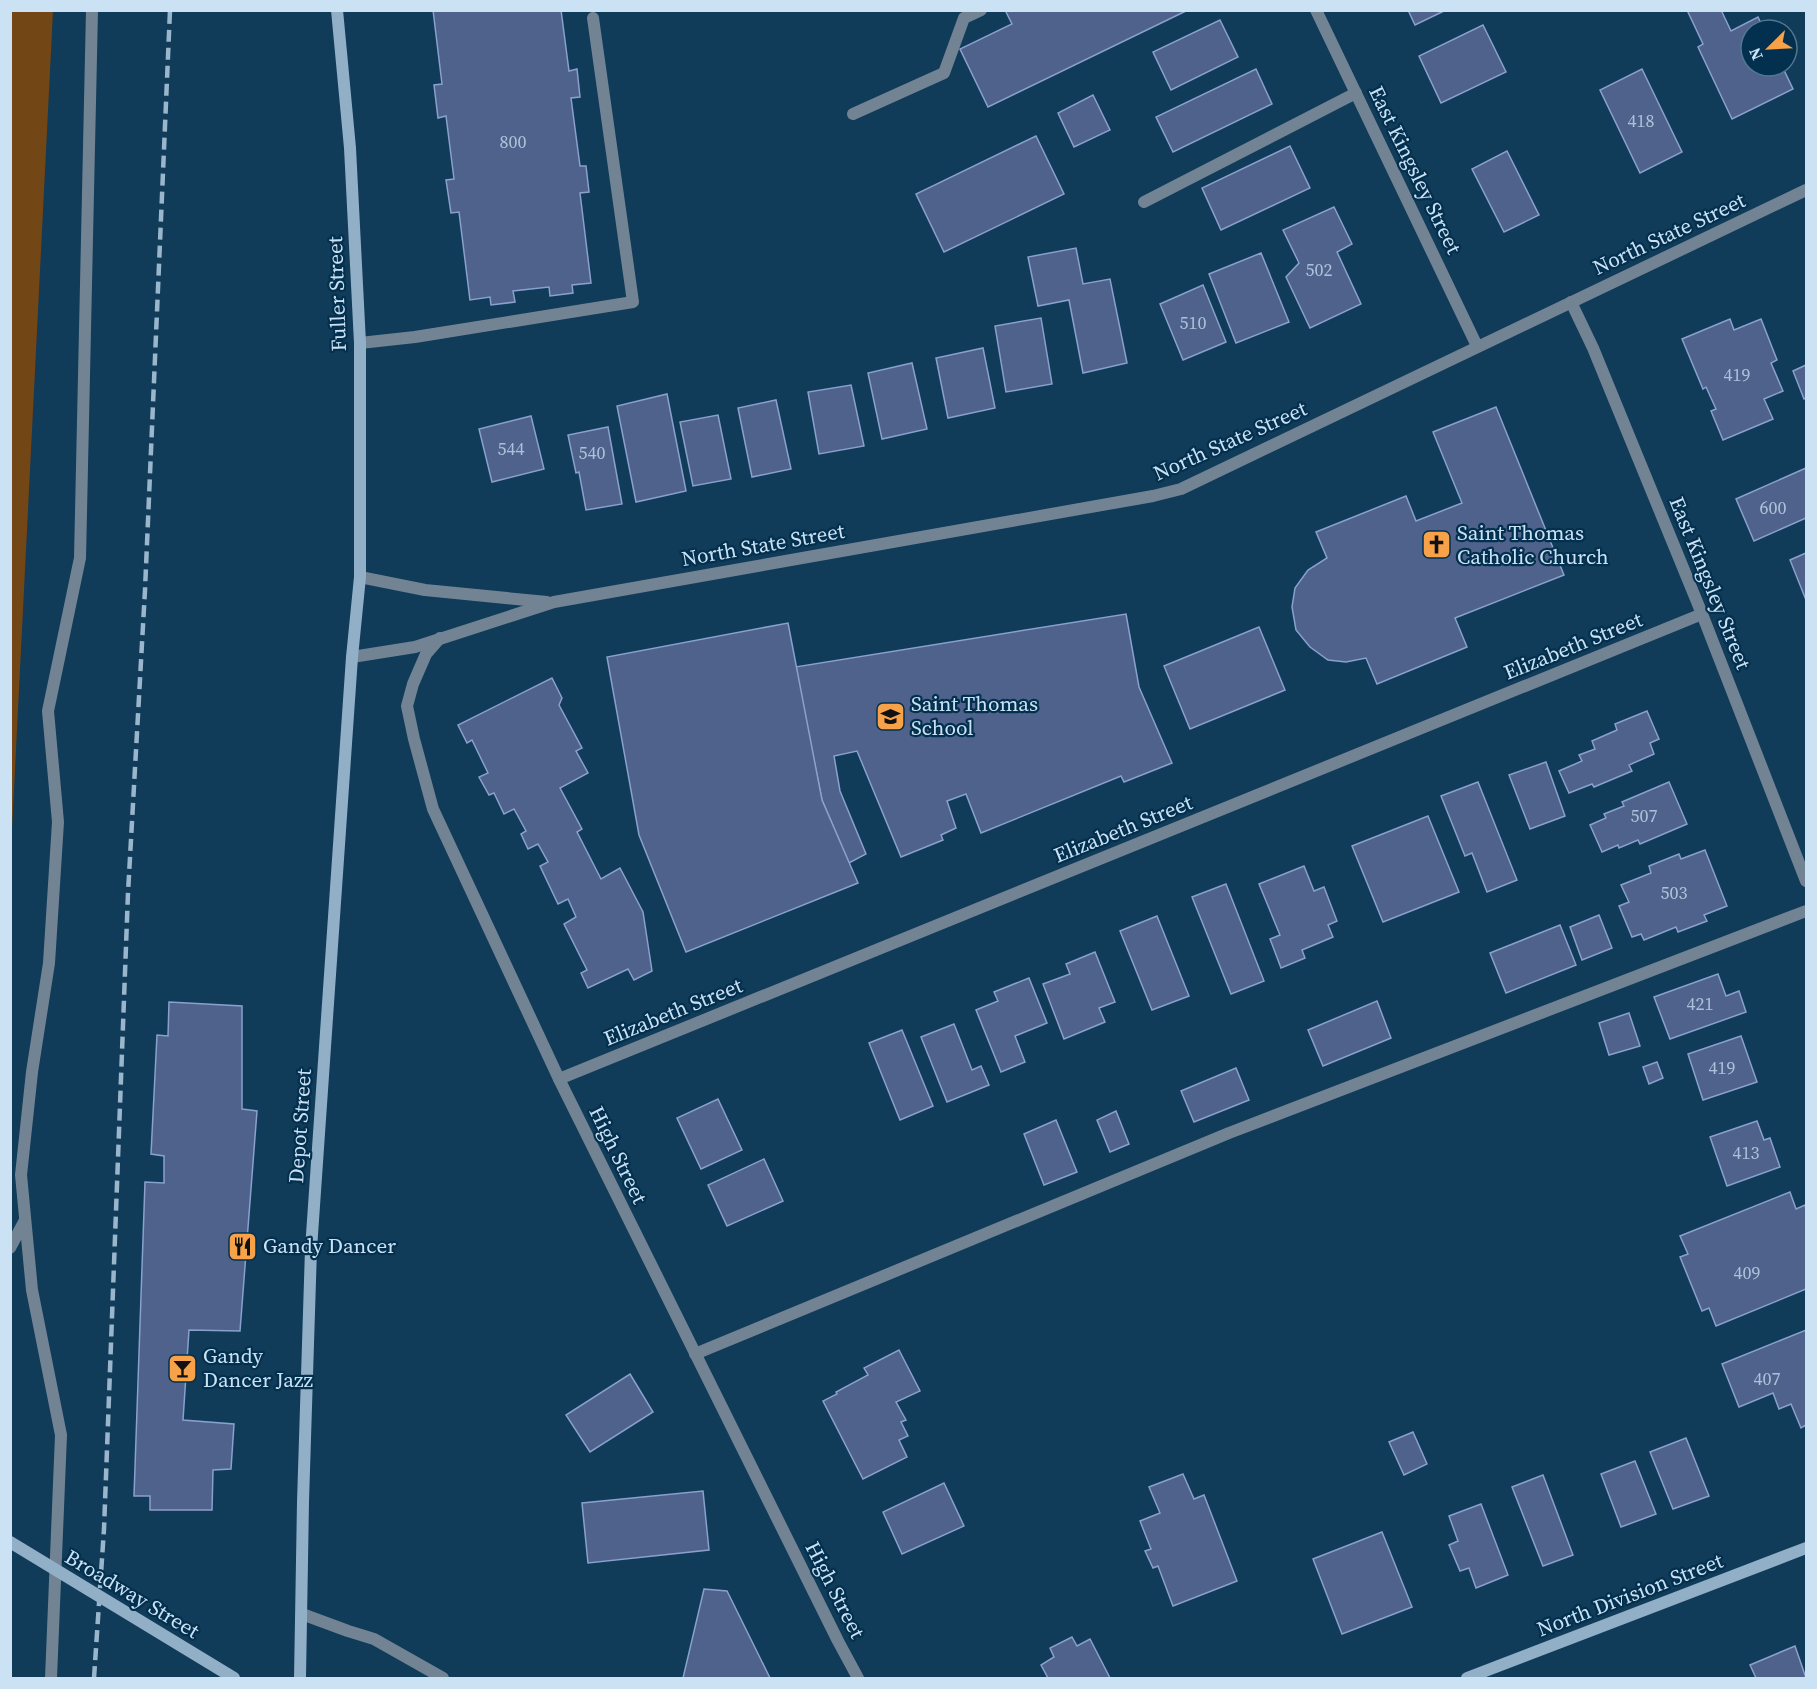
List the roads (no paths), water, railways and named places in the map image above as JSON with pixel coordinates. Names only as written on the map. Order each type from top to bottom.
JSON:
[{"type":"main road","name":"Fuller Street","points":[[337,10],[350,148],[360,343],[360,577]]},
{"type":"main road","name":"Depot Street","points":[[300,1678],[311,1249],[352,657],[360,577]]},
{"type":"main road","name":"Broadway Street","points":[[10,1542],[234,1678]]},
{"type":"main road","name":"North Division Street","points":[[1467,1678],[1806,1548]]},
{"type":"street","points":[[51,1678],[61,1435],[32,1290],[21,1174],[32,1072],[50,963],[58,822],[48,711],[80,558],[92,10]]},
{"type":"street","points":[[853,114],[944,74],[964,18],[981,10]]},
{"type":"street","name":"East Kingsley Street","points":[[1316,10],[1477,346]]},
{"type":"street","points":[[360,343],[415,337],[633,302],[593,18]]},
{"type":"street","points":[[1144,202],[1356,93]]},
{"type":"street","name":"North State Street","points":[[554,602],[1142,498],[1181,489],[1806,190]]},
{"type":"street","name":"East Kingsley Street","points":[[1571,302],[1597,359],[1702,614],[1806,880]]},
{"type":"street","points":[[360,577],[435,592],[554,602]]},
{"type":"street","points":[[352,657],[378,655],[415,647],[554,602]]},
{"type":"street","name":"Elizabeth Street","points":[[559,1080],[1702,614]]},
{"type":"street","name":"High Street","points":[[440,638],[426,654],[413,684],[407,706],[434,809],[559,1080],[837,1641],[858,1678]]},
{"type":"street","points":[[695,1354],[1229,1133],[1806,911]]},
{"type":"street","points":[[10,1248],[25,1219]]},
{"type":"street","points":[[302,1614],[374,1639],[443,1678]]},
{"type":"railway","points":[[94,1678],[104,1529],[128,893],[145,590],[170,10]]},
{"type":"place","name":"Saint Thomas Catholic Church","points":[[1436,545]]},
{"type":"place","name":"Saint Thomas School","points":[[890,716]]},
{"type":"place","name":"Gandy Dancer","points":[[242,1246]]},
{"type":"place","name":"Gandy Dancer Jazz","points":[[182,1368]]}]
